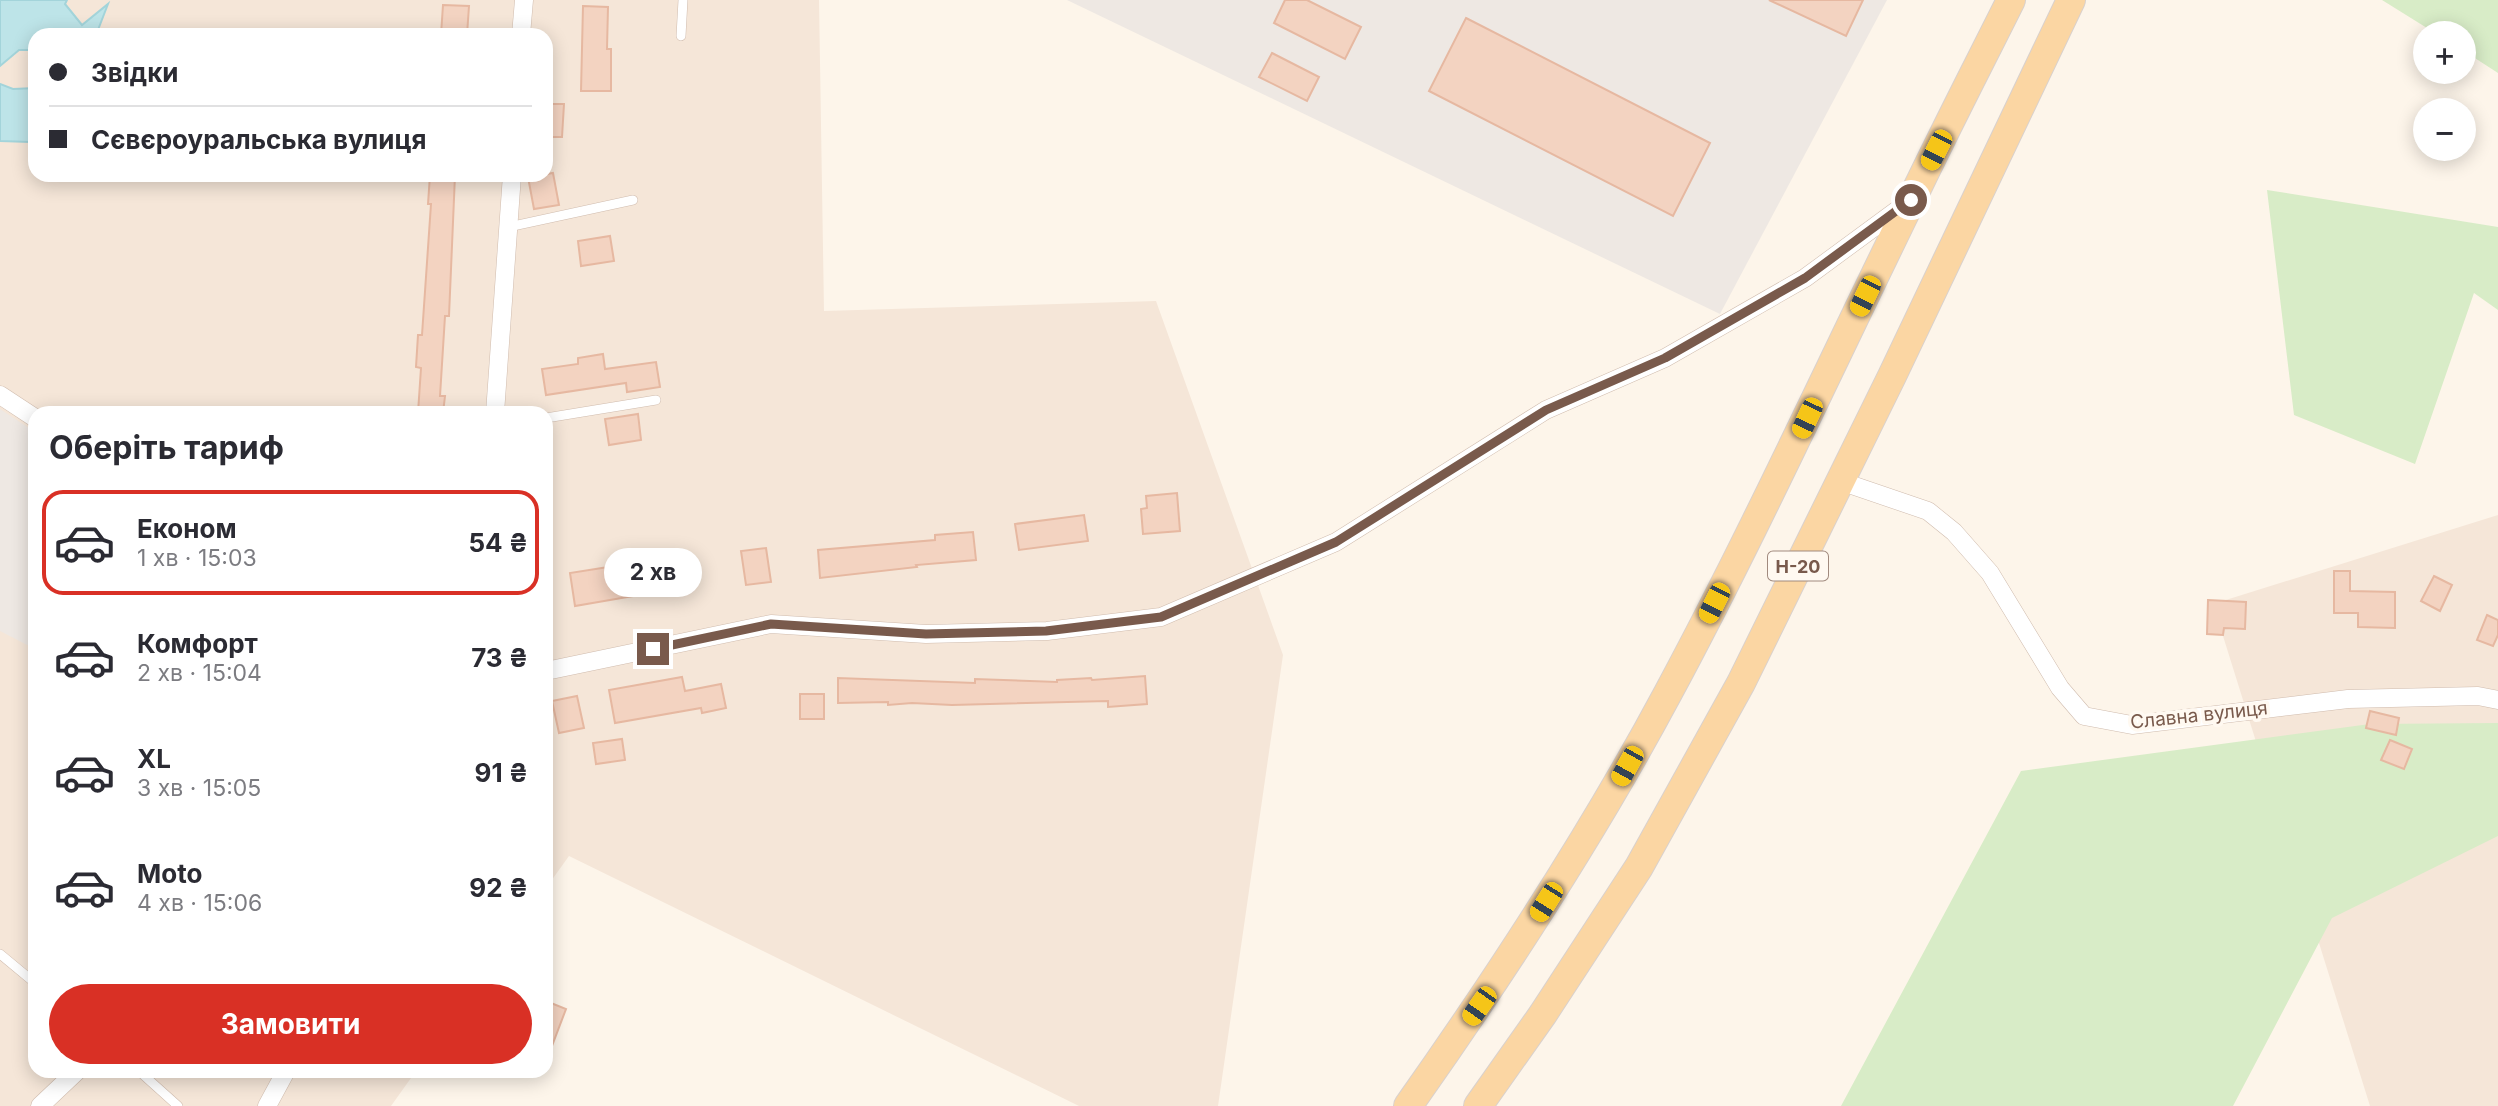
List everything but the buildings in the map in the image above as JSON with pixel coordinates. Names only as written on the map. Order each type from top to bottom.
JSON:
[{"type":"main road","name":"Н-20","points":[[1408,1106],[1493,986],[1571,862],[1668,694],[1784,466],[1911,200],[2011,0]]},
{"type":"main road","name":"Н-20","points":[[1478,1106],[1544,1014],[1639,867],[1741,683],[2071,0]]},
{"type":"street","points":[[522,28],[524,0]]},
{"type":"street","points":[[495,406],[511,182]]},
{"type":"street","points":[[553,670],[771,624],[939,633],[1046,631],[1161,617],[1336,542],[1546,410],[1665,358],[1805,278],[1911,200]]},
{"type":"street","points":[[0,395],[28,413]]},
{"type":"street","name":"Славна вулиця","points":[[1840,481],[1928,511],[1954,532],[1990,573],[2060,688],[2084,716],[2132,725],[2348,699],[2478,696],[2498,700]]},
{"type":"street","points":[[40,1106],[70,1078]]},
{"type":"street","points":[[267,1106],[282,1078]]},
{"type":"lane","points":[[681,36],[683,0]]},
{"type":"lane","points":[[508,227],[633,201]]},
{"type":"lane","points":[[553,417],[656,400]]},
{"type":"lane","points":[[0,954],[28,977]]},
{"type":"lane","points":[[147,1078],[178,1106]]},
{"type":"shaded area","points":[[0,0],[819,0],[824,311],[1156,301],[1283,655],[1218,1106],[1079,1106],[569,856],[553,878],[553,406],[28,406],[28,1078],[411,1078],[391,1106],[0,1106]]},
{"type":"shaded area","points":[[1067,0],[1887,0],[1720,314]]},
{"type":"shaded area","points":[[0,409],[28,427],[28,645],[0,631]]},
{"type":"shaded area","points":[[2498,515],[2498,1106],[2370,1106],[2213,604]]},
{"type":"green space","points":[[2382,0],[2498,0],[2498,73],[2476,59],[2476,21],[2416,21]]},
{"type":"green space","points":[[2267,190],[2498,227],[2498,310],[2474,293],[2415,464],[2294,415]]},
{"type":"green space","points":[[2498,723],[2498,836],[2332,918],[2233,1106],[1841,1106],[2021,771],[2370,724]]},
{"type":"water","points":[[0,0],[67,0],[65,4],[82,25],[108,4],[99,28],[28,28],[28,50],[19,50],[0,66]]},
{"type":"water","points":[[0,84],[13,89],[28,88],[28,142],[0,141]]},
{"type":"route","points":[[653,649],[771,624],[926,634],[1046,631],[1161,617],[1336,542],[1546,410],[1665,358],[1805,278],[1911,200]]}]
